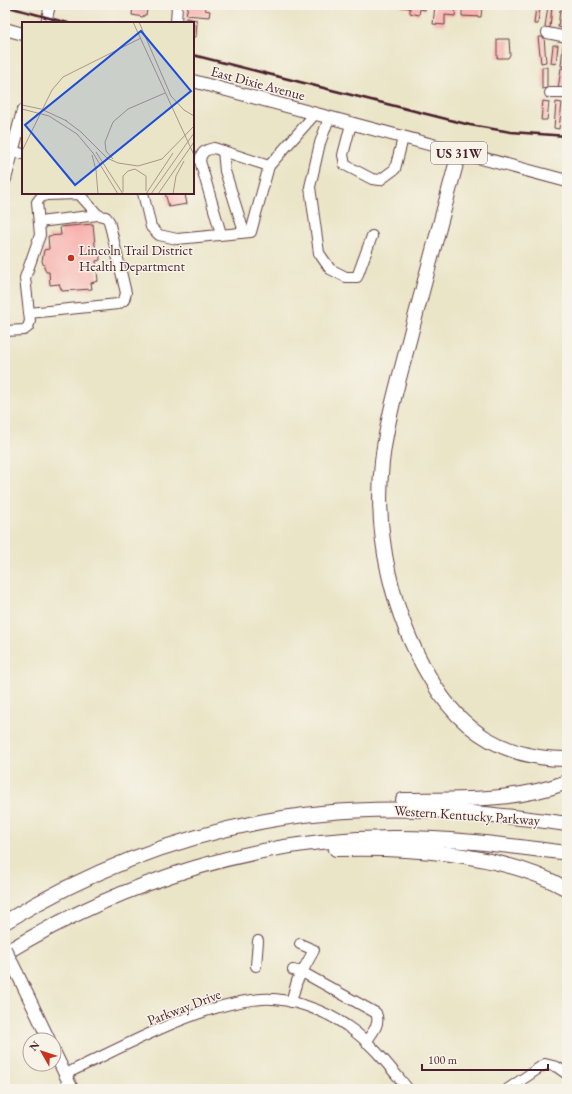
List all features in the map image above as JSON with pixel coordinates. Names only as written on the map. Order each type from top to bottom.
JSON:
[{"type":"highway","points":[[459,153],[399,381],[386,437],[380,487],[380,511],[386,559],[398,604],[414,648],[436,689],[450,708],[472,729],[504,748],[525,755],[547,759],[567,759]]},
{"type":"highway","points":[[156,849],[174,841],[225,825],[299,809],[373,802],[498,797],[540,791],[567,782]]},
{"type":"highway","name":"Western Kentucky Parkway","points":[[5,922],[76,883],[156,849],[187,839],[252,823],[299,815],[352,810],[454,811],[567,824]]},
{"type":"highway","name":"Western Kentucky Parkway","points":[[5,953],[59,922],[122,893],[181,871],[228,858],[304,844],[397,838],[470,841],[567,853]]},
{"type":"highway","points":[[228,858],[313,849],[426,852],[482,859],[509,865],[535,874],[567,888]]},
{"type":"main road","points":[[5,29],[22,34]]},
{"type":"main road","name":"East Dixie Avenue","points":[[194,81],[315,114]]},
{"type":"main road","name":"US 31W","points":[[315,114],[567,181]]},
{"type":"main road","points":[[5,179],[22,115]]},
{"type":"main road","points":[[5,949],[45,1032]]},
{"type":"main road","points":[[62,1068],[72,1089]]},
{"type":"street","points":[[46,22],[50,5]]},
{"type":"street","points":[[176,22],[177,5]]},
{"type":"street","points":[[547,33],[567,36]]},
{"type":"street","points":[[550,93],[567,93]]},
{"type":"street","points":[[143,194],[151,227],[159,236],[177,239],[251,232],[269,166],[315,114]]},
{"type":"street","points":[[329,118],[320,143],[310,187],[318,253],[330,269],[346,277],[357,277],[372,236]]},
{"type":"street","points":[[351,124],[344,155],[345,165],[372,179],[380,180],[395,169],[403,138]]},
{"type":"street","points":[[221,234],[200,161],[201,154],[206,150],[214,148],[269,166]]},
{"type":"street","points":[[223,151],[225,171],[244,232]]},
{"type":"street","points":[[5,331],[24,330],[28,327],[29,313],[25,278],[40,235],[37,202],[41,197],[80,194],[98,215]]},
{"type":"street","points":[[29,313],[118,304],[124,300],[126,293],[109,221],[106,217],[98,215],[39,222]]},
{"type":"street","points":[[256,966],[258,941]]},
{"type":"street","points":[[291,1002],[297,981],[298,971],[314,950],[300,944]]},
{"type":"street","points":[[298,971],[376,1013],[378,1018],[376,1028],[366,1042]]},
{"type":"street","name":"Parkway Drive","points":[[65,1074],[177,1022],[224,1005],[263,999],[291,1002],[323,1012],[347,1026],[366,1042],[408,1089]]},
{"type":"street","points":[[508,1089],[545,1064],[556,1066],[567,1074]]},
{"type":"building","points":[[133,5],[145,7],[144,9],[147,10],[146,15],[143,17],[132,15]]},
{"type":"building","points":[[188,5],[206,5],[205,10],[210,11],[209,17],[186,15]]},
{"type":"building","points":[[400,5],[426,5],[425,10],[420,9],[419,15],[410,13],[410,8],[400,7]]},
{"type":"building","points":[[435,5],[456,6],[455,16],[445,15],[445,25],[433,24]]},
{"type":"building","points":[[462,5],[482,7],[481,17],[462,16]]},
{"type":"building","points":[[536,6],[540,6],[538,24],[534,24]]},
{"type":"building","points":[[548,6],[552,6],[550,28],[545,27]]},
{"type":"building","points":[[560,10],[565,10],[563,28],[558,27]]},
{"type":"building","points":[[186,18],[197,20],[196,37],[194,37],[194,22],[185,22]]},
{"type":"building","points":[[538,37],[544,37],[546,62],[541,63]]},
{"type":"building","points":[[497,39],[509,39],[510,55],[508,58],[497,58]]},
{"type":"building","points":[[553,45],[558,45],[556,64],[551,63]]},
{"type":"building","points":[[563,45],[567,45],[566,67],[561,66]]},
{"type":"building","points":[[542,67],[547,67],[547,88],[542,89]]},
{"type":"building","points":[[561,68],[566,69],[563,90],[558,90]]},
{"type":"building","points":[[543,101],[549,102],[547,120],[541,120]]},
{"type":"building","points":[[556,102],[562,103],[559,129],[554,128]]},
{"type":"building","points":[[165,194],[185,194],[187,204],[169,207]]},
{"type":"building","name":"Lincoln Trail District Health Department","points":[[93,224],[96,254],[100,254],[100,260],[96,261],[98,281],[91,283],[92,289],[62,291],[59,284],[50,285],[49,272],[46,272],[42,261],[44,250],[49,249],[48,236],[61,235],[60,227]]},
{"type":"railway","points":[[5,6],[64,22]]},
{"type":"railway","points":[[194,55],[470,125],[511,132],[567,136]]},
{"type":"place","name":"Lincoln Trail District Health Department","points":[[71,258]]}]
